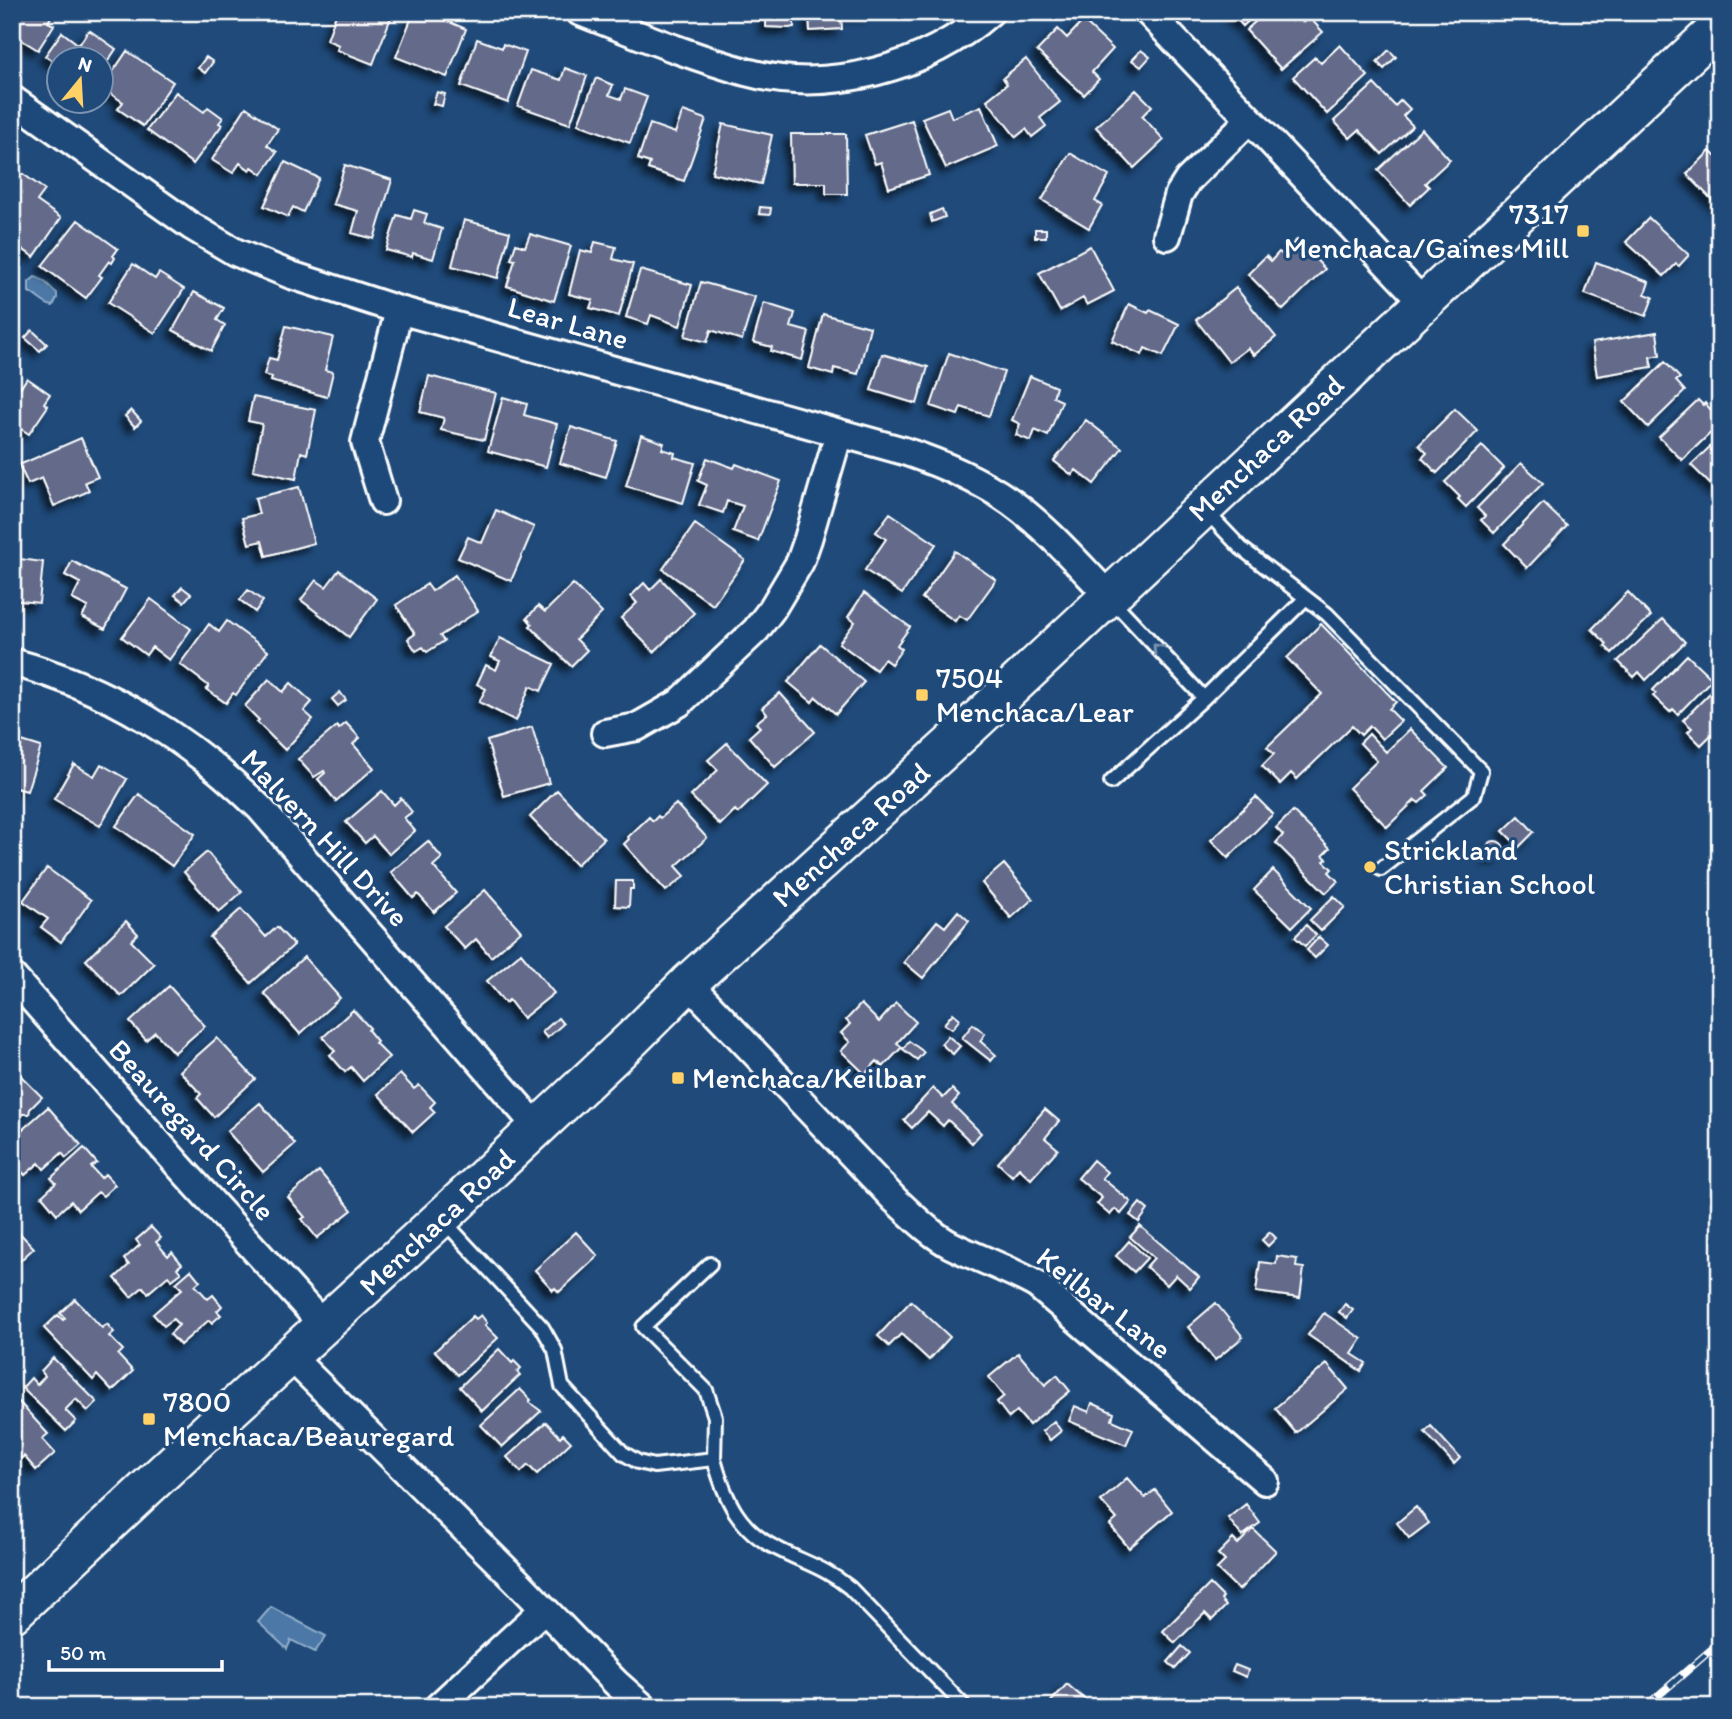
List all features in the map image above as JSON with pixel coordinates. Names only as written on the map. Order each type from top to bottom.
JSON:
[{"type":"main road","name":"Menchaca Road","points":[[12,1614],[538,1128],[688,983],[964,732],[1720,26]]},
{"type":"street","points":[[580,12],[747,73],[785,79],[827,80],[892,67],[922,55],[952,41],[990,12]]},
{"type":"street","points":[[1148,12],[1423,302]]},
{"type":"street","name":"Lear Lane","points":[[12,99],[191,226],[235,252],[291,275],[399,310],[936,462],[985,485],[1037,523],[1108,595]]},
{"type":"street","points":[[1167,236],[1179,194],[1188,180],[1250,120]]},
{"type":"street","points":[[383,501],[365,442],[399,310]]},
{"type":"street","points":[[605,733],[637,727],[679,703],[756,630],[772,610],[795,571],[808,540],[839,433]]},
{"type":"street","name":"Malvern Hill Drive","points":[[12,662],[75,684],[131,710],[183,742],[236,784],[260,808],[538,1128]]},
{"type":"street","name":"Beauregard Circle","points":[[12,976],[179,1166],[324,1325]]},
{"type":"street","name":"Keilbar Lane","points":[[688,983],[895,1200],[926,1227],[949,1244],[1015,1272],[1037,1285],[1265,1481]]},
{"type":"street","points":[[290,1356],[643,1707]]},
{"type":"street","points":[[438,1707],[544,1609]]},
{"type":"lane","points":[[1203,507],[1241,548],[1327,614],[1481,771],[1474,796],[1381,869]]},
{"type":"lane","points":[[1108,595],[1204,698]]},
{"type":"lane","points":[[1111,782],[1204,698],[1306,598]]},
{"type":"lane","points":[[441,1218],[542,1327],[555,1350],[562,1386],[622,1453],[638,1462],[654,1466],[715,1459]]},
{"type":"lane","points":[[710,1264],[643,1327],[706,1390],[715,1417],[715,1459],[720,1483],[743,1525],[757,1538],[777,1549],[833,1574],[850,1588],[965,1707]]},
{"type":"water","points":[[35,277],[57,293],[53,306],[29,292],[29,282]]},
{"type":"water","points":[[271,1607],[326,1636],[315,1652],[291,1640],[287,1649],[258,1622]]},
{"type":"building","points":[[12,12],[54,12],[48,22],[54,25],[38,50],[12,34]]},
{"type":"building","points":[[337,12],[357,12],[365,15],[366,12],[393,12],[373,64],[337,50],[339,45],[327,40]]},
{"type":"building","points":[[414,12],[426,12],[466,29],[447,77],[396,57]]},
{"type":"building","points":[[794,12],[794,27],[789,28],[766,27],[766,13],[752,13]]},
{"type":"building","points":[[809,12],[870,13],[841,15],[842,29],[810,31]]},
{"type":"building","points":[[1230,12],[1258,12],[1243,26]]},
{"type":"building","points":[[1266,12],[1294,12],[1303,22],[1309,17],[1323,32],[1281,69],[1246,30]]},
{"type":"building","points":[[1083,21],[1113,49],[1092,72],[1099,79],[1084,95],[1037,51],[1058,29],[1067,38]]},
{"type":"building","points":[[89,30],[112,46],[52,46],[62,32],[79,45]]},
{"type":"building","points":[[477,39],[502,48],[503,44],[526,52],[508,103],[461,86]]},
{"type":"building","points":[[1340,45],[1368,76],[1327,114],[1293,77],[1315,57],[1321,63]]},
{"type":"building","points":[[1141,50],[1150,57],[1141,67],[1132,60]]},
{"type":"building","points":[[1389,50],[1396,57],[1384,69],[1377,62]]},
{"type":"building","points":[[127,51],[173,82],[143,126],[118,109],[123,102],[116,97],[116,67]]},
{"type":"building","points":[[206,57],[213,62],[205,73],[198,68]]},
{"type":"building","points":[[1026,59],[1060,102],[1040,118],[1046,126],[1032,137],[1026,129],[1016,137],[987,100],[1007,84],[1003,78]]},
{"type":"building","points":[[565,68],[587,76],[570,124],[518,106],[531,70],[561,80]]},
{"type":"building","points":[[596,78],[613,85],[609,95],[621,99],[625,89],[647,97],[630,143],[578,124]]},
{"type":"building","points":[[1374,84],[1395,106],[1401,100],[1410,109],[1403,116],[1413,126],[1382,154],[1359,130],[1350,138],[1334,121]]},
{"type":"building","points":[[1136,90],[1152,106],[1142,116],[1164,140],[1134,168],[1096,127]]},
{"type":"building","points":[[176,92],[204,112],[208,107],[223,118],[219,123],[222,125],[193,164],[147,130]]},
{"type":"building","points":[[437,92],[445,94],[442,106],[433,104]]},
{"type":"building","points":[[981,106],[998,146],[946,168],[922,118],[948,108],[952,118]]},
{"type":"building","points":[[246,107],[278,129],[267,145],[277,152],[262,174],[240,163],[233,173],[212,160]]},
{"type":"building","points":[[683,111],[706,119],[684,181],[648,169],[650,163],[638,159],[650,124],[675,133]]},
{"type":"building","points":[[912,120],[929,175],[889,188],[881,162],[875,164],[865,135]]},
{"type":"building","points":[[723,124],[772,135],[761,184],[712,173]]},
{"type":"building","points":[[1422,129],[1450,160],[1425,183],[1429,187],[1410,205],[1378,170]]},
{"type":"building","points":[[791,134],[846,134],[847,194],[826,194],[826,183],[792,183]]},
{"type":"building","points":[[1710,151],[1720,161],[1720,208],[1687,174]]},
{"type":"building","points":[[1070,153],[1109,176],[1095,201],[1102,205],[1089,228],[1042,200]]},
{"type":"building","points":[[285,162],[319,178],[303,212],[293,207],[288,217],[264,206]]},
{"type":"building","points":[[345,165],[392,180],[374,239],[352,233],[358,211],[333,204]]},
{"type":"building","points":[[19,171],[45,190],[37,201],[61,218],[34,257],[12,242],[12,181]]},
{"type":"building","points":[[760,207],[771,208],[770,215],[759,214]]},
{"type":"building","points":[[942,209],[945,217],[932,222],[930,214]]},
{"type":"building","points":[[414,210],[427,214],[424,223],[442,229],[433,259],[413,253],[412,257],[386,250],[397,215],[411,219]]},
{"type":"building","points":[[1649,218],[1689,255],[1664,276],[1626,242]]},
{"type":"building","points":[[78,220],[118,249],[112,263],[109,261],[99,275],[102,277],[86,298],[42,266]]},
{"type":"building","points":[[464,220],[510,232],[498,278],[452,266]]},
{"type":"building","points":[[1035,229],[1046,229],[1046,237],[1035,237]]},
{"type":"building","points":[[530,234],[571,246],[554,301],[507,286],[515,260],[511,259],[516,244],[525,247]]},
{"type":"building","points":[[1297,240],[1325,269],[1283,310],[1248,274],[1266,256],[1271,261]]},
{"type":"building","points":[[595,242],[616,247],[613,259],[633,264],[619,316],[590,308],[593,300],[569,294],[580,250],[592,253]]},
{"type":"building","points":[[1090,246],[1114,291],[1087,305],[1083,298],[1060,311],[1039,273]]},
{"type":"building","points":[[1596,262],[1649,282],[1645,294],[1653,297],[1646,316],[1585,294]]},
{"type":"building","points":[[133,264],[155,279],[159,273],[184,289],[155,333],[108,303]]},
{"type":"building","points":[[640,270],[692,285],[680,326],[651,315],[648,324],[626,317]]},
{"type":"building","points":[[701,282],[755,297],[742,340],[711,330],[707,342],[685,336]]},
{"type":"building","points":[[1236,288],[1276,337],[1254,355],[1248,348],[1229,362],[1196,320]]},
{"type":"building","points":[[194,292],[224,308],[217,320],[225,325],[211,351],[173,330]]},
{"type":"building","points":[[764,303],[795,313],[791,327],[809,332],[802,360],[771,351],[772,347],[753,342]]},
{"type":"building","points":[[1129,304],[1148,313],[1150,310],[1179,324],[1163,356],[1145,348],[1142,355],[1112,341]]},
{"type":"building","points":[[823,314],[870,327],[858,374],[834,368],[833,375],[809,368]]},
{"type":"building","points":[[286,326],[333,337],[325,370],[333,372],[327,397],[271,381],[272,377],[264,375],[269,358],[277,360]]},
{"type":"building","points":[[32,330],[47,344],[40,351],[25,338]]},
{"type":"building","points":[[1657,332],[1660,355],[1650,357],[1652,367],[1597,376],[1592,343]]},
{"type":"building","points":[[949,353],[1004,372],[989,416],[961,407],[958,415],[931,406]]},
{"type":"building","points":[[882,354],[928,367],[917,404],[871,390]]},
{"type":"building","points":[[1665,362],[1680,378],[1676,381],[1685,391],[1648,427],[1624,402]]},
{"type":"building","points":[[429,376],[496,393],[484,440],[441,430],[444,418],[420,412]]},
{"type":"building","points":[[1030,376],[1056,387],[1053,397],[1062,401],[1048,436],[1035,430],[1031,441],[1016,435],[1020,424],[1012,420]]},
{"type":"building","points":[[27,378],[50,394],[44,403],[48,406],[29,434],[12,423],[12,381],[21,387]]},
{"type":"building","points":[[253,397],[316,410],[307,454],[301,452],[296,479],[253,470],[262,424],[248,421]]},
{"type":"building","points":[[503,397],[527,404],[524,415],[557,424],[546,467],[488,451]]},
{"type":"building","points":[[1698,400],[1703,405],[1705,403],[1720,424],[1682,460],[1659,437]]},
{"type":"building","points":[[1455,409],[1478,431],[1437,473],[1422,458],[1427,453],[1419,445]]},
{"type":"building","points":[[131,410],[141,421],[135,427],[125,416]]},
{"type":"building","points":[[1086,420],[1122,448],[1094,484],[1076,470],[1072,475],[1054,461]]},
{"type":"building","points":[[571,427],[617,441],[606,477],[560,463]]},
{"type":"building","points":[[641,435],[664,443],[662,449],[675,453],[674,457],[695,463],[683,503],[626,486]]},
{"type":"building","points":[[1720,437],[1720,485],[1716,490],[1691,465]]},
{"type":"building","points":[[81,438],[98,477],[85,482],[89,491],[54,506],[42,478],[28,484],[19,465]]},
{"type":"building","points":[[1482,446],[1504,468],[1466,507],[1445,482]]},
{"type":"building","points":[[707,458],[734,468],[736,464],[781,481],[758,541],[733,532],[743,506],[727,501],[723,513],[699,505],[707,485],[698,481]]},
{"type":"building","points":[[1521,463],[1543,483],[1494,533],[1481,520],[1485,516],[1477,508]]},
{"type":"building","points":[[299,487],[314,543],[266,556],[262,541],[249,544],[242,518],[259,514],[255,498]]},
{"type":"building","points":[[1543,503],[1567,526],[1527,568],[1504,544]]},
{"type":"building","points":[[496,510],[534,527],[511,581],[458,558],[468,537],[482,543]]},
{"type":"building","points":[[890,513],[936,544],[902,594],[865,570],[886,539],[876,532]]},
{"type":"building","points":[[695,524],[745,560],[713,605],[663,569]]},
{"type":"building","points":[[955,551],[996,580],[967,620],[959,615],[955,621],[922,598]]},
{"type":"building","points":[[12,558],[43,562],[39,603],[12,600]]},
{"type":"building","points":[[72,561],[126,589],[105,629],[82,617],[88,607],[72,599],[80,583],[65,575]]},
{"type":"building","points":[[339,570],[377,599],[349,637],[301,600],[316,580],[326,587]]},
{"type":"building","points":[[455,575],[478,611],[440,636],[444,641],[427,652],[423,647],[416,651],[408,639],[415,634],[396,605],[427,584],[432,591]]},
{"type":"building","points":[[661,579],[694,613],[654,652],[621,618],[637,603],[631,596],[644,583],[650,590]]},
{"type":"building","points":[[573,584],[602,613],[576,639],[587,650],[571,666],[530,626],[532,624],[527,618],[538,606],[545,612]]},
{"type":"building","points":[[182,587],[191,594],[184,602],[175,595]]},
{"type":"building","points":[[248,590],[263,601],[255,612],[240,600]]},
{"type":"building","points":[[1628,592],[1651,616],[1612,653],[1592,629]]},
{"type":"building","points":[[864,593],[910,627],[897,645],[902,649],[891,664],[884,659],[876,670],[839,643],[855,622],[848,617]]},
{"type":"building","points":[[151,599],[191,629],[169,660],[152,647],[146,655],[122,637]]},
{"type":"building","points":[[1663,619],[1685,642],[1646,680],[1639,672],[1634,677],[1618,661]]},
{"type":"building","points":[[227,621],[268,651],[236,695],[233,693],[226,703],[206,689],[209,686],[180,664],[209,624],[219,632]]},
{"type":"building","points":[[1321,624],[1396,702],[1389,709],[1401,721],[1382,739],[1370,726],[1361,735],[1352,726],[1297,779],[1291,773],[1280,784],[1262,766],[1274,754],[1267,747],[1322,694],[1287,658]]},
{"type":"building","points":[[500,638],[554,664],[541,691],[530,686],[516,721],[479,702],[486,689],[477,684],[486,665],[496,670],[500,661],[491,657]]},
{"type":"building","points":[[820,644],[864,682],[836,714],[816,697],[812,702],[788,682]]},
{"type":"building","points":[[1687,655],[1712,679],[1678,714],[1673,709],[1670,712],[1653,696],[1656,693],[1653,690]]},
{"type":"building","points":[[269,679],[283,692],[291,683],[312,702],[304,711],[313,719],[285,750],[245,706]]},
{"type":"building","points":[[1720,683],[1720,726],[1701,745],[1688,732],[1692,728],[1683,720]]},
{"type":"building","points":[[340,692],[346,700],[338,706],[332,699]]},
{"type":"building","points":[[780,693],[815,732],[775,767],[749,737],[760,727],[756,723],[767,714],[762,708]]},
{"type":"building","points":[[346,723],[360,738],[353,744],[374,768],[336,801],[318,779],[324,771],[314,777],[298,759],[337,726],[339,729]]},
{"type":"building","points":[[532,727],[549,783],[504,796],[487,741]]},
{"type":"building","points":[[1410,729],[1448,768],[1424,791],[1428,795],[1419,803],[1415,800],[1387,827],[1349,788],[1377,761],[1360,743],[1369,734],[1386,752]]},
{"type":"building","points":[[12,738],[41,747],[27,791],[12,787]]},
{"type":"building","points":[[727,743],[767,785],[738,813],[735,810],[720,825],[691,796],[718,770],[708,760]]},
{"type":"building","points":[[74,764],[94,776],[101,764],[127,779],[100,826],[54,799]]},
{"type":"building","points":[[557,790],[604,839],[576,865],[530,817]]},
{"type":"building","points":[[382,791],[394,805],[401,798],[412,812],[404,818],[415,831],[389,854],[373,836],[365,843],[346,822]]},
{"type":"building","points":[[139,794],[195,834],[172,866],[116,826]]},
{"type":"building","points":[[1256,797],[1273,814],[1228,858],[1211,840]]},
{"type":"building","points":[[676,804],[707,838],[676,866],[685,876],[666,891],[624,844],[649,817],[653,821],[658,816],[660,818]]},
{"type":"building","points":[[1293,811],[1330,848],[1323,855],[1327,859],[1324,861],[1332,869],[1329,872],[1338,881],[1326,893],[1276,843],[1283,835],[1276,828]]},
{"type":"building","points":[[1519,816],[1534,832],[1519,847],[1503,831]]},
{"type":"building","points":[[428,841],[442,858],[433,866],[456,893],[434,912],[418,894],[413,898],[391,872]]},
{"type":"building","points":[[1491,841],[1499,841],[1504,850],[1502,857],[1491,859],[1486,854],[1486,846]]},
{"type":"building","points":[[207,852],[242,892],[219,912],[184,872]]},
{"type":"building","points":[[1004,864],[1033,899],[1011,918],[982,883]]},
{"type":"building","points":[[47,868],[91,900],[61,942],[41,927],[48,919],[23,901]]},
{"type":"building","points":[[1273,870],[1311,908],[1292,927],[1254,890]]},
{"type":"building","points":[[616,881],[633,881],[629,907],[615,906]]},
{"type":"building","points":[[485,890],[521,931],[491,957],[476,939],[465,949],[444,926]]},
{"type":"building","points":[[1334,896],[1345,907],[1321,931],[1310,920]]},
{"type":"building","points":[[241,909],[266,937],[277,927],[294,945],[251,983],[210,937]]},
{"type":"building","points":[[958,911],[969,921],[923,978],[904,962],[937,921],[945,927]]},
{"type":"building","points":[[126,921],[138,934],[131,941],[154,964],[121,996],[86,960]]},
{"type":"building","points":[[1306,925],[1316,935],[1305,946],[1295,937]]},
{"type":"building","points":[[1319,937],[1328,945],[1315,958],[1307,950]]},
{"type":"building","points":[[521,953],[554,993],[523,1018],[509,1000],[505,1003],[487,981]]},
{"type":"building","points":[[304,957],[340,998],[300,1034],[264,993]]},
{"type":"building","points":[[169,986],[205,1026],[174,1053],[155,1032],[146,1040],[130,1022]]},
{"type":"building","points":[[896,1003],[916,1022],[897,1043],[902,1047],[883,1067],[877,1061],[865,1074],[841,1051],[850,1042],[841,1033],[850,1024],[846,1020],[861,1004],[879,1022]]},
{"type":"building","points":[[353,1010],[370,1028],[368,1030],[377,1041],[375,1043],[389,1057],[363,1081],[351,1067],[345,1072],[330,1055],[335,1051],[323,1037]]},
{"type":"building","points":[[953,1013],[960,1019],[952,1029],[944,1024]]},
{"type":"building","points":[[558,1018],[563,1024],[547,1038],[542,1032]]},
{"type":"building","points":[[973,1024],[985,1034],[980,1041],[996,1055],[991,1061],[962,1038]]},
{"type":"building","points":[[948,1036],[960,1046],[953,1054],[941,1044]]},
{"type":"building","points":[[217,1038],[255,1079],[214,1117],[197,1098],[201,1094],[180,1071]]},
{"type":"building","points":[[909,1041],[924,1052],[917,1060],[903,1049]]},
{"type":"building","points":[[12,1067],[42,1097],[30,1109],[29,1114],[22,1114],[12,1124]]},
{"type":"building","points":[[400,1074],[414,1089],[419,1085],[435,1102],[430,1107],[435,1112],[413,1132],[378,1094]]},
{"type":"building","points":[[933,1088],[943,1098],[952,1089],[959,1096],[952,1104],[981,1133],[972,1143],[948,1120],[943,1126],[928,1112],[912,1128],[904,1120]]},
{"type":"building","points":[[260,1103],[295,1144],[263,1172],[227,1131]]},
{"type":"building","points":[[48,1107],[81,1145],[66,1158],[62,1153],[44,1169],[39,1163],[25,1175],[12,1161],[12,1150],[21,1143],[15,1136]]},
{"type":"building","points":[[1045,1109],[1059,1121],[1045,1138],[1058,1149],[1031,1179],[1019,1168],[1012,1176],[998,1163]]},
{"type":"building","points":[[84,1148],[97,1163],[91,1167],[101,1178],[105,1174],[115,1185],[103,1196],[98,1192],[78,1210],[71,1201],[57,1214],[42,1196],[56,1183],[51,1178]]},
{"type":"building","points":[[1093,1160],[1107,1172],[1102,1178],[1131,1202],[1121,1214],[1115,1209],[1110,1215],[1097,1204],[1102,1198],[1078,1178]]},
{"type":"building","points":[[319,1171],[352,1210],[317,1238],[302,1219],[305,1217],[288,1197]]},
{"type":"building","points":[[1140,1203],[1148,1210],[1139,1222],[1130,1215]]},
{"type":"building","points":[[12,1225],[34,1248],[12,1268]]},
{"type":"building","points":[[1140,1226],[1199,1277],[1190,1288],[1176,1275],[1167,1285],[1146,1267],[1154,1258],[1130,1237]]},
{"type":"building","points":[[151,1227],[161,1238],[156,1242],[168,1256],[172,1252],[182,1264],[177,1268],[181,1273],[172,1280],[168,1276],[148,1293],[143,1287],[131,1297],[115,1278],[129,1265],[124,1259],[140,1245],[136,1240]]},
{"type":"building","points":[[576,1232],[598,1256],[559,1292],[555,1288],[553,1290],[535,1270]]},
{"type":"building","points":[[1270,1232],[1276,1238],[1268,1246],[1262,1240]]},
{"type":"building","points":[[1129,1241],[1147,1258],[1134,1272],[1116,1256]]},
{"type":"building","points":[[1277,1256],[1297,1259],[1296,1267],[1304,1268],[1300,1298],[1256,1292],[1260,1262],[1276,1264]]},
{"type":"building","points":[[191,1270],[200,1281],[195,1285],[208,1299],[213,1295],[222,1306],[217,1311],[221,1315],[212,1323],[209,1320],[180,1345],[170,1334],[179,1325],[173,1319],[164,1326],[153,1314],[182,1289],[176,1283]]},
{"type":"building","points":[[75,1299],[102,1328],[107,1324],[114,1332],[109,1336],[123,1350],[118,1355],[133,1371],[112,1391],[97,1375],[93,1380],[44,1328],[58,1315],[63,1320],[65,1318],[60,1313]]},
{"type":"building","points":[[911,1301],[950,1337],[929,1360],[901,1334],[889,1346],[878,1336]]},
{"type":"building","points":[[1216,1303],[1243,1337],[1215,1360],[1188,1327]]},
{"type":"building","points":[[1345,1304],[1353,1310],[1347,1318],[1339,1312]]},
{"type":"building","points":[[1324,1313],[1362,1339],[1352,1354],[1366,1363],[1361,1371],[1308,1335]]},
{"type":"building","points":[[481,1315],[487,1323],[485,1325],[498,1338],[458,1375],[435,1351],[473,1316],[476,1319]]},
{"type":"building","points":[[499,1349],[521,1368],[517,1372],[520,1375],[482,1411],[460,1387]]},
{"type":"building","points":[[1018,1353],[1045,1385],[1057,1375],[1070,1391],[1029,1425],[1017,1411],[1009,1418],[997,1402],[1004,1396],[989,1377]]},
{"type":"building","points":[[53,1358],[97,1402],[88,1411],[76,1399],[65,1410],[76,1421],[66,1431],[22,1388],[31,1378],[37,1385],[45,1376],[41,1371]]},
{"type":"building","points":[[1327,1364],[1348,1389],[1296,1433],[1275,1408]]},
{"type":"building","points":[[520,1389],[531,1400],[529,1402],[541,1411],[502,1447],[481,1425]]},
{"type":"building","points":[[19,1402],[48,1434],[42,1439],[55,1453],[36,1470],[24,1456],[17,1461],[12,1456],[12,1408]]},
{"type":"building","points":[[1092,1403],[1114,1413],[1112,1420],[1133,1429],[1126,1445],[1069,1421],[1075,1406],[1089,1412]]},
{"type":"building","points":[[1054,1421],[1061,1431],[1050,1440],[1042,1431]]},
{"type":"building","points":[[546,1422],[560,1437],[563,1434],[571,1442],[537,1474],[528,1465],[521,1472],[507,1457]]},
{"type":"building","points":[[1431,1426],[1460,1458],[1454,1464],[1425,1432]]},
{"type":"building","points":[[1127,1478],[1145,1498],[1155,1490],[1172,1511],[1129,1548],[1110,1525],[1117,1519],[1101,1501]]},
{"type":"building","points":[[1246,1504],[1260,1523],[1242,1536],[1228,1518]]},
{"type":"building","points":[[1416,1507],[1429,1523],[1409,1538],[1397,1523]]},
{"type":"building","points":[[1253,1529],[1276,1551],[1239,1590],[1217,1569],[1225,1561],[1218,1554],[1233,1539],[1238,1544]]},
{"type":"building","points":[[1210,1584],[1223,1597],[1221,1600],[1226,1606],[1212,1620],[1205,1613],[1175,1643],[1163,1631]]},
{"type":"building","points":[[1182,1646],[1190,1653],[1175,1669],[1168,1662]]},
{"type":"building","points":[[1235,1665],[1248,1670],[1246,1677],[1232,1671]]},
{"type":"building","points":[[1067,1684],[1090,1704],[1088,1707],[1046,1707]]},
{"type":"railway","points":[[1645,1707],[1720,1642]]},
{"type":"place","name":"7317 Menchaca/Gaines Mill","points":[[1583,231]]},
{"type":"place","name":"7504 Menchaca/Lear","points":[[922,695]]},
{"type":"place","name":"Strickland Christian School","points":[[1370,867]]},
{"type":"place","name":"Menchaca/Keilbar","points":[[678,1078]]},
{"type":"place","name":"7800 Menchaca/Beauregard","points":[[149,1419]]}]
